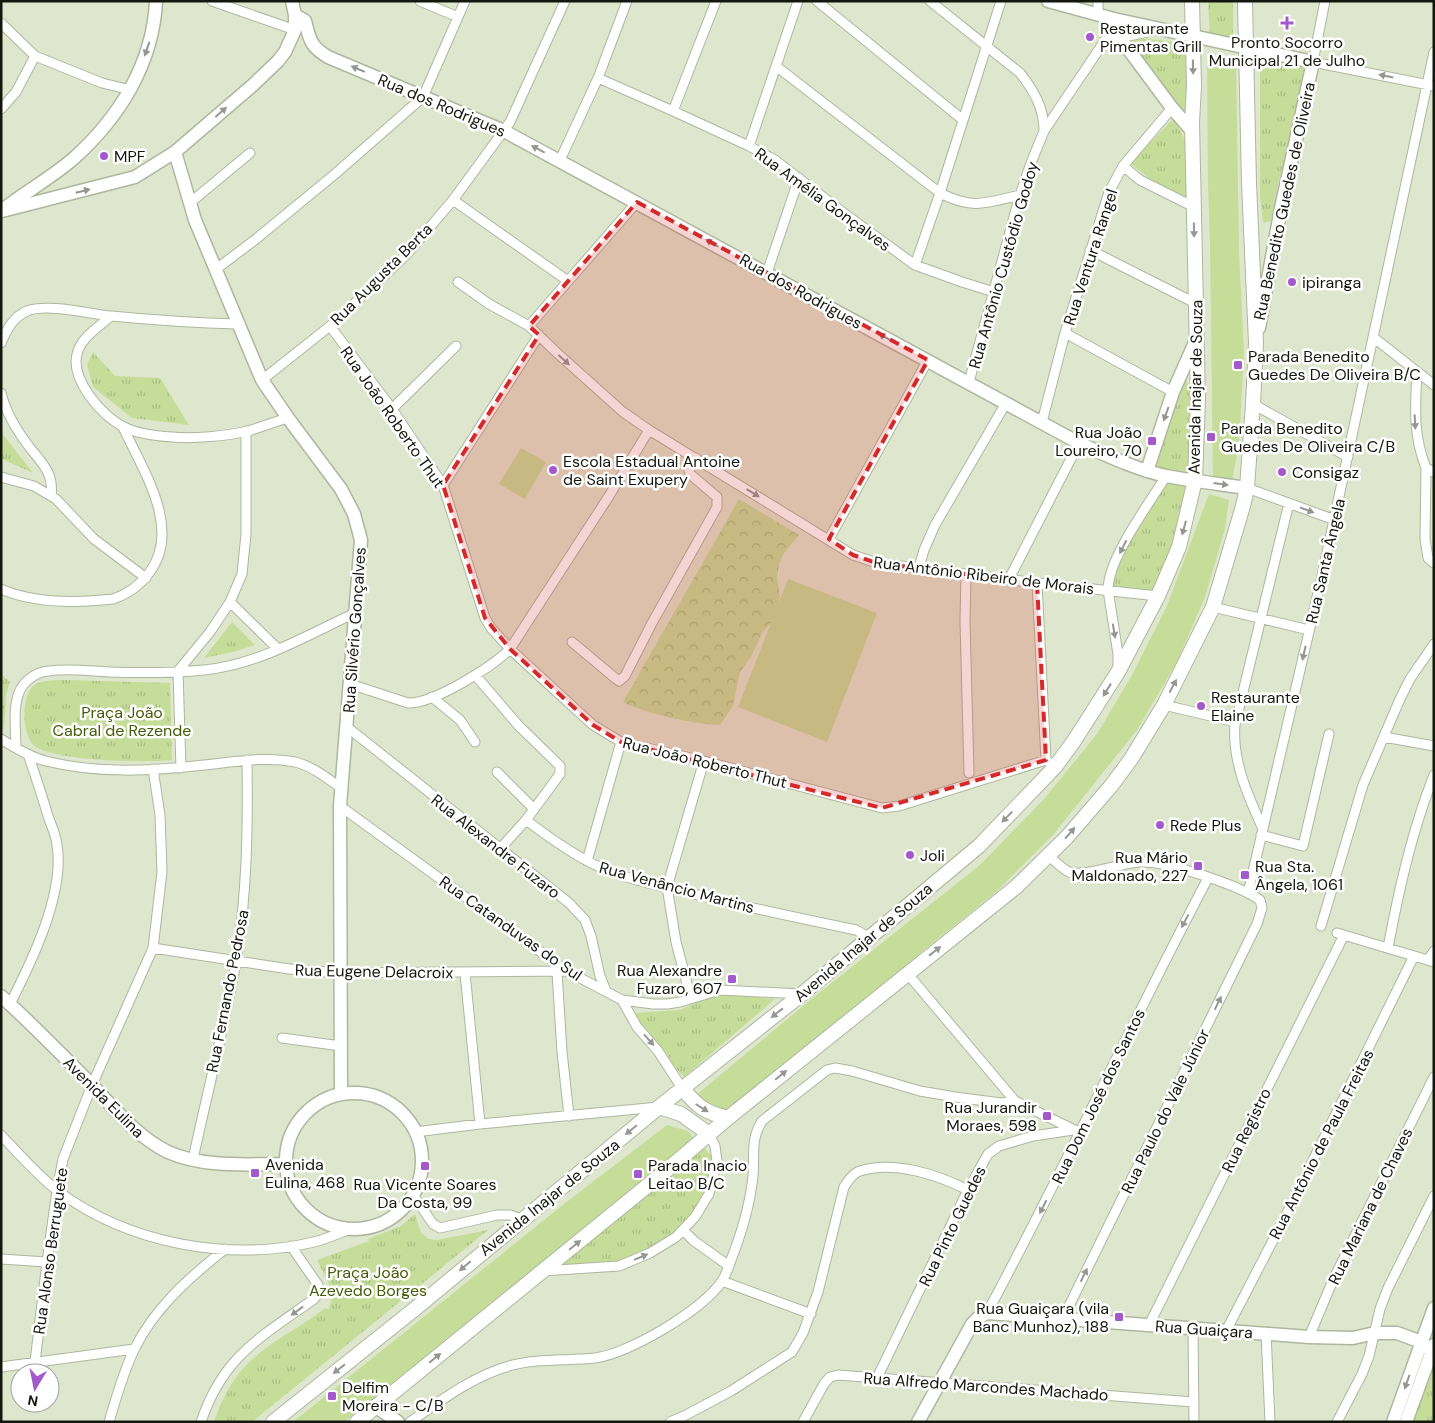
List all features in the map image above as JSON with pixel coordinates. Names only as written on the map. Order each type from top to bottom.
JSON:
[{"type":"main road","name":"Avenida Inajar de Souza","points":[[272,1422],[416,1308],[521,1219],[682,1088],[802,994],[979,846],[1051,763],[1074,741],[1118,672],[1158,596],[1179,548],[1195,480],[1198,337],[1192,131],[1192,1]]},
{"type":"main road","points":[[357,1422],[728,1118],[1010,892],[1067,837],[1111,786],[1131,759],[1164,705],[1213,608],[1239,523],[1247,488],[1256,343],[1250,208],[1245,1]]},
{"type":"main road","points":[[682,1088],[699,1107],[728,1118]]},
{"type":"main road","points":[[659,1107],[681,1114],[709,1134]]},
{"type":"street","points":[[1,211],[72,160],[112,119],[131,90],[152,36],[156,1]]},
{"type":"street","points":[[212,1],[295,30]]},
{"type":"street","points":[[1,211],[134,177],[175,152],[276,64],[285,52],[295,30],[295,15],[292,1]]},
{"type":"street","points":[[420,1],[458,17]]},
{"type":"street","points":[[215,270],[335,174],[423,97],[466,1]]},
{"type":"street","name":"Rua Augusta Berta","points":[[262,380],[330,326],[407,254],[453,200],[504,131],[519,104],[564,1]]},
{"type":"street","points":[[560,160],[598,78],[627,1]]},
{"type":"street","points":[[673,111],[716,1]]},
{"type":"street","points":[[749,146],[798,1]]},
{"type":"street","points":[[817,1],[963,120]]},
{"type":"street","points":[[930,1],[1020,73],[1040,104],[1044,119],[1044,131]]},
{"type":"street","points":[[915,265],[1001,1]]},
{"type":"street","points":[[1048,1],[1098,15],[1115,29],[1172,108],[1192,131]]},
{"type":"street","points":[[1098,1],[1098,15]]},
{"type":"street","name":"Rua Benedito Guedes de Oliveira","points":[[1256,343],[1281,208],[1325,1]]},
{"type":"street","name":"Rua dos Rodrigues","points":[[295,15],[305,21],[312,46],[319,52],[504,131],[1079,442],[1119,461],[1147,471],[1166,476],[1247,488],[1334,520]]},
{"type":"street","points":[[1,23],[35,56],[102,83],[131,90]]},
{"type":"street","points":[[1115,29],[1161,29],[1246,49],[1430,85]]},
{"type":"street","points":[[1115,29],[1161,29]]},
{"type":"street","name":"Rua Antônio Custódio Godoy","points":[[968,382],[1020,195],[1044,131],[1115,29]]},
{"type":"street","name":"Rua Santa Ângela","points":[[1248,893],[1348,457],[1430,85],[1434,52]]},
{"type":"street","points":[[1,108],[16,92],[35,56]]},
{"type":"street","points":[[776,66],[940,193],[956,202],[971,204],[1020,195]]},
{"type":"street","name":"Rua Amélia Gonçalves","points":[[598,78],[749,146],[775,160],[915,265],[994,292]]},
{"type":"street","name":"Rua Ventura Rangel","points":[[1042,422],[1065,333],[1109,192],[1123,166],[1172,108]]},
{"type":"street","name":"Rua Silvério Gonçalves","points":[[175,152],[195,220],[262,380],[341,490],[354,514],[361,540],[340,806],[341,1094]]},
{"type":"street","points":[[191,202],[250,153]]},
{"type":"street","points":[[1123,166],[1140,180],[1194,207]]},
{"type":"street","points":[[767,273],[799,178]]},
{"type":"street","points":[[45,179],[46,190],[55,197]]},
{"type":"street","points":[[453,200],[568,281]]},
{"type":"street","points":[[529,326],[637,202]]},
{"type":"street","points":[[1090,250],[1197,304]]},
{"type":"street","name":"Rua Antônio Ribeiro de Morais","points":[[458,282],[489,304],[529,326],[623,412],[853,555],[877,563],[1158,596]]},
{"type":"street","points":[[1,343],[15,319],[27,311],[40,308],[111,316],[238,324]]},
{"type":"street","points":[[111,316],[83,341],[77,353],[76,368],[84,389],[98,408],[123,427],[148,434],[174,437],[208,436],[246,431],[288,418]]},
{"type":"street","name":"Rua João Roberto Thut","points":[[330,326],[392,409],[443,485],[485,618],[491,628],[510,649],[593,726],[622,742],[704,761],[882,808],[888,808],[1051,763]]},
{"type":"street","points":[[1065,333],[1174,392]]},
{"type":"street","points":[[443,485],[539,335]]},
{"type":"street","points":[[1147,471],[1174,392],[1198,337]]},
{"type":"street","points":[[1373,337],[1417,374],[1434,385]]},
{"type":"street","points":[[392,409],[456,346]]},
{"type":"street","points":[[829,539],[928,360]]},
{"type":"street","points":[[1417,374],[1416,435],[1419,450],[1430,470],[1426,545],[1428,558],[1434,563]]},
{"type":"street","points":[[1,393],[4,406],[13,423],[51,478],[52,496]]},
{"type":"street","points":[[919,567],[924,550],[936,525],[1006,402]]},
{"type":"street","points":[[1253,404],[1348,457]]},
{"type":"street","points":[[1,589],[14,594],[55,601],[101,600],[122,596],[146,578],[158,560],[162,523],[159,505],[153,488],[123,427]]},
{"type":"street","points":[[350,684],[408,703],[414,703],[432,697],[476,676],[510,649],[650,430]]},
{"type":"street","points":[[181,768],[178,671],[210,632],[230,602],[242,574],[245,548],[246,431]]},
{"type":"street","points":[[1010,579],[1079,442]]},
{"type":"street","points":[[572,642],[619,681],[625,676],[652,623],[716,508],[717,497],[690,474],[689,470],[696,458]]},
{"type":"street","points":[[1118,672],[1118,654],[1108,581],[1124,544],[1166,476]]},
{"type":"street","points":[[1,478],[34,486],[52,496],[94,539],[146,578]]},
{"type":"street","points":[[1289,503],[1236,722],[1234,740],[1235,751],[1249,798],[1262,832],[1304,846],[1329,734]]},
{"type":"street","points":[[966,574],[965,621],[969,773]]},
{"type":"street","points":[[1037,583],[1051,763]]},
{"type":"street","points":[[230,602],[278,649]]},
{"type":"street","points":[[1213,608],[1309,630]]},
{"type":"street","points":[[16,748],[18,695],[22,686],[29,679],[40,673],[63,670],[126,672],[206,670],[235,664],[278,649],[355,613]]},
{"type":"street","points":[[1321,926],[1363,785],[1400,699],[1434,644]]},
{"type":"street","points":[[476,676],[518,725],[560,766],[561,771],[526,820],[500,849]]},
{"type":"street","points":[[432,697],[460,720],[476,742]]},
{"type":"street","points":[[1164,705],[1236,722]]},
{"type":"street","name":"Rua Alexandre Fuzaro","points":[[347,727],[569,903],[585,920],[606,992]]},
{"type":"street","points":[[1384,737],[1434,746]]},
{"type":"street","points":[[1,739],[28,754],[45,760],[94,768],[153,770],[247,760],[296,762],[311,768],[341,788]]},
{"type":"street","points":[[587,861],[622,742]]},
{"type":"street","points":[[6,1000],[28,968],[54,895],[59,866],[57,844],[28,754]]},
{"type":"street","name":"Rua Fernando Pedrosa","points":[[193,1159],[236,961],[248,834],[247,760]]},
{"type":"street","points":[[691,999],[676,942],[667,888],[704,761]]},
{"type":"street","name":"Rua Alonso Berruguete","points":[[36,1362],[47,1262],[63,1159],[92,1085],[153,948],[162,872],[160,815],[153,770]]},
{"type":"street","points":[[496,772],[534,809]]},
{"type":"street","points":[[1434,775],[1421,807],[1397,898],[1388,948],[1431,961],[1434,951]]},
{"type":"street","name":"Rua Catanduvas do Sul","points":[[340,806],[562,972],[622,1000]]},
{"type":"street","name":"Rua Venâncio Martins","points":[[526,820],[587,861],[603,869],[667,888],[740,906],[856,930],[869,937]]},
{"type":"street","points":[[1048,855],[1060,866],[1074,873],[1124,863],[1159,863],[1248,893]]},
{"type":"street","name":"Rua Dom José dos Santos","points":[[986,1313],[1032,1228],[1077,1131],[1208,878]]},
{"type":"street","name":"Rua Paulo do Vale Júnior","points":[[1065,1319],[1067,1310],[1257,924],[1262,903],[1248,893]]},
{"type":"street","name":"Rua Registro","points":[[1149,1325],[1340,934],[1388,948]]},
{"type":"street","name":"Rua Eugene Delacroix","points":[[153,948],[288,969],[340,973],[562,972]]},
{"type":"street","name":"Rua Antônio de Paula Freitas","points":[[1226,1331],[1414,956]]},
{"type":"street","points":[[562,972],[562,1052],[569,1116]]},
{"type":"street","points":[[465,973],[480,1124]]},
{"type":"street","points":[[907,973],[1015,1102],[1077,1131]]},
{"type":"street","points":[[622,1000],[667,1004],[720,990],[802,994]]},
{"type":"street","name":"Avenida Eulina","points":[[6,1000],[135,1130],[152,1143],[170,1152],[193,1159],[229,1164],[286,1164]]},
{"type":"street","points":[[622,1000],[637,1027],[658,1051],[682,1088]]},
{"type":"street","points":[[282,1038],[340,1046]]},
{"type":"street","points":[[410,1422],[465,1386],[509,1366],[545,1360],[596,1358],[617,1353],[647,1339],[703,1302],[722,1280],[742,1230],[750,1201],[755,1132],[762,1121],[827,1070],[835,1068],[852,1070],[920,1091],[946,1096],[1001,1103],[1015,1102]]},
{"type":"street","name":"Rua Mariana de Chaves","points":[[1309,1337],[1333,1280],[1434,1077]]},
{"type":"street","points":[[1,1135],[57,1190],[83,1208],[137,1231],[160,1239],[225,1249],[291,1246],[316,1241],[350,1229],[368,1227],[386,1221],[401,1210],[413,1195],[421,1174],[421,1153],[416,1132],[403,1114],[385,1100],[364,1094],[341,1094],[323,1100],[300,1119],[294,1127],[287,1145],[286,1164],[289,1184],[299,1201],[313,1215],[330,1224],[350,1229]]},
{"type":"street","points":[[416,1132],[659,1107]]},
{"type":"street","name":"Rua Pinto Guedes","points":[[877,1378],[968,1190],[988,1154],[993,1150],[1032,1136],[1077,1131]]},
{"type":"street","points":[[542,1271],[619,1266],[650,1253],[676,1237],[695,1217],[709,1194],[714,1176],[716,1152],[709,1134]]},
{"type":"street","points":[[670,1422],[731,1391],[792,1352],[811,1314],[830,1247],[844,1187],[858,1171],[882,1168],[904,1169],[948,1180],[968,1190]]},
{"type":"street","points":[[413,1195],[429,1220],[440,1228],[497,1215],[510,1215],[521,1219]]},
{"type":"street","points":[[1337,1422],[1362,1374],[1375,1333],[1380,1309],[1388,1288],[1434,1196]]},
{"type":"street","points":[[683,1230],[694,1241],[729,1266]]},
{"type":"street","points":[[201,1422],[212,1393],[234,1361],[248,1346],[317,1295],[318,1284],[291,1246]]},
{"type":"street","points":[[109,1422],[118,1389],[134,1349],[154,1316],[176,1291],[225,1249]]},
{"type":"street","points":[[1,1259],[47,1262]]},
{"type":"street","points":[[722,1280],[811,1314]]},
{"type":"street","points":[[1406,1422],[1430,1347],[1434,1308]]},
{"type":"street","points":[[918,1422],[972,1324],[986,1313]]},
{"type":"street","name":"Rua Guaiçara","points":[[986,1313],[1309,1337],[1353,1338],[1375,1333],[1397,1333],[1430,1347]]},
{"type":"street","points":[[1193,1328],[1194,1422]]},
{"type":"street","points":[[1266,1333],[1270,1422]]},
{"type":"street","points":[[1393,1422],[1430,1347]]},
{"type":"street","points":[[1,1367],[134,1349]]},
{"type":"street","name":"Rua Alfredo Marcondes Machado","points":[[803,1422],[824,1384],[830,1377],[838,1375],[1194,1402]]},
{"type":"street","points":[[375,1406],[398,1422]]},
{"type":"highlighted area","points":[[637,202],[928,360],[829,539],[853,555],[877,563],[1037,583],[1046,760],[882,808],[621,742],[593,725],[510,649],[485,618],[443,485],[539,335],[529,326]]},
{"type":"green space","points":[[1208,1],[1233,1],[1233,42],[1210,37]]},
{"type":"green space","points":[[1141,38],[1192,44],[1191,120],[1151,72],[1127,39]]},
{"type":"green space","points":[[1260,58],[1308,67],[1279,180],[1271,221],[1263,223],[1260,196]]},
{"type":"green space","points":[[1207,62],[1236,64],[1239,251],[1244,353],[1239,443],[1232,481],[1213,477]]},
{"type":"green space","points":[[1174,118],[1190,150],[1191,200],[1166,190],[1130,163]]},
{"type":"green space","points":[[93,352],[115,376],[160,378],[189,425],[132,418],[93,387],[87,364]]},
{"type":"green space","points":[[1186,379],[1190,389],[1193,465],[1186,472],[1174,474],[1156,470],[1156,461],[1180,390]]},
{"type":"green space","points":[[1,432],[33,473],[2,459]]},
{"type":"green space","points":[[521,448],[546,462],[525,499],[499,484]]},
{"type":"green space","points":[[1166,476],[1193,485],[1158,596],[1109,590],[1112,573]]},
{"type":"green space","points":[[1209,494],[1229,500],[1225,529],[1205,597],[1177,662],[1137,730],[1053,835],[997,891],[920,953],[817,1044],[728,1115],[695,1096],[809,1001],[980,865],[1044,799],[1097,734],[1131,677],[1166,608]]},
{"type":"green space","points":[[739,499],[799,535],[784,553],[779,565],[777,577],[780,595],[776,617],[762,633],[751,657],[740,672],[733,706],[720,725],[670,718],[644,711],[623,702]]},
{"type":"green space","points":[[788,579],[877,613],[827,742],[738,707]]},
{"type":"green space","points":[[232,622],[255,645],[204,658]]},
{"type":"green space","name":"Praça João Cabral de Rezende","points":[[1,674],[10,682],[6,695],[4,730],[1,728]]},
{"type":"green space","name":"Praça João Cabral de Rezende","points":[[46,681],[170,683],[172,760],[122,761],[81,758],[47,752],[36,747],[27,735],[25,725],[24,716],[27,696],[36,684]]},
{"type":"green space","points":[[718,993],[775,999],[684,1077],[674,1066],[666,1052],[641,1026],[634,1013],[680,1010]]},
{"type":"green space","points":[[667,1125],[688,1131],[695,1140],[344,1422],[293,1422],[564,1204]]},
{"type":"green space","points":[[699,1143],[717,1161],[709,1194],[683,1230],[619,1266],[542,1271]]},
{"type":"green space","name":"Praça João Azevedo Borges","points":[[415,1214],[421,1233],[429,1239],[437,1240],[488,1230],[252,1422],[214,1422],[230,1386],[248,1363],[263,1350],[325,1308],[329,1309],[333,1292],[317,1260],[369,1241],[368,1239],[401,1226]]},
{"type":"green space","points":[[1434,1368],[1433,1422],[1411,1422],[1430,1369]]},
{"type":"place","name":"Pronto Socorro Municipal 21 de Julho","points":[[1287,23]]},
{"type":"place","name":"Restaurante Pimentas Grill","points":[[1090,37]]},
{"type":"place","name":"MPF","points":[[104,156]]},
{"type":"place","name":"ipiranga","points":[[1292,282]]},
{"type":"place","name":"Parada Benedito Guedes De Oliveira B/C","points":[[1238,365]]},
{"type":"place","name":"Parada Benedito Guedes De Oliveira C/B","points":[[1211,437]]},
{"type":"place","name":"Rua João Loureiro, 70","points":[[1152,441]]},
{"type":"place","name":"Escola Estadual Antoine de Saint Exupery","points":[[553,470]]},
{"type":"place","name":"Consigaz","points":[[1282,472]]},
{"type":"place","name":"Restaurante Elaine","points":[[1201,706]]},
{"type":"place","name":"Rede Plus","points":[[1160,825]]},
{"type":"place","name":"Joli","points":[[910,855]]},
{"type":"place","name":"Rua Mário Maldonado, 227","points":[[1198,866]]},
{"type":"place","name":"Rua Sta. Ângela, 1061","points":[[1245,875]]},
{"type":"place","name":"Rua Alexandre Fuzaro, 607","points":[[732,979]]},
{"type":"place","name":"Rua Jurandir Moraes, 598","points":[[1047,1116]]},
{"type":"place","name":"Rua Vicente Soares Da Costa, 99","points":[[425,1166]]},
{"type":"place","name":"Avenida Eulina, 468","points":[[255,1173]]},
{"type":"place","name":"Parada Inacio Leitao B/C","points":[[638,1174]]},
{"type":"place","name":"Rua Guaiçara (vila Banc Munhoz), 188","points":[[1119,1317]]},
{"type":"place","name":"Delfim Moreira - C/B","points":[[332,1396]]}]
